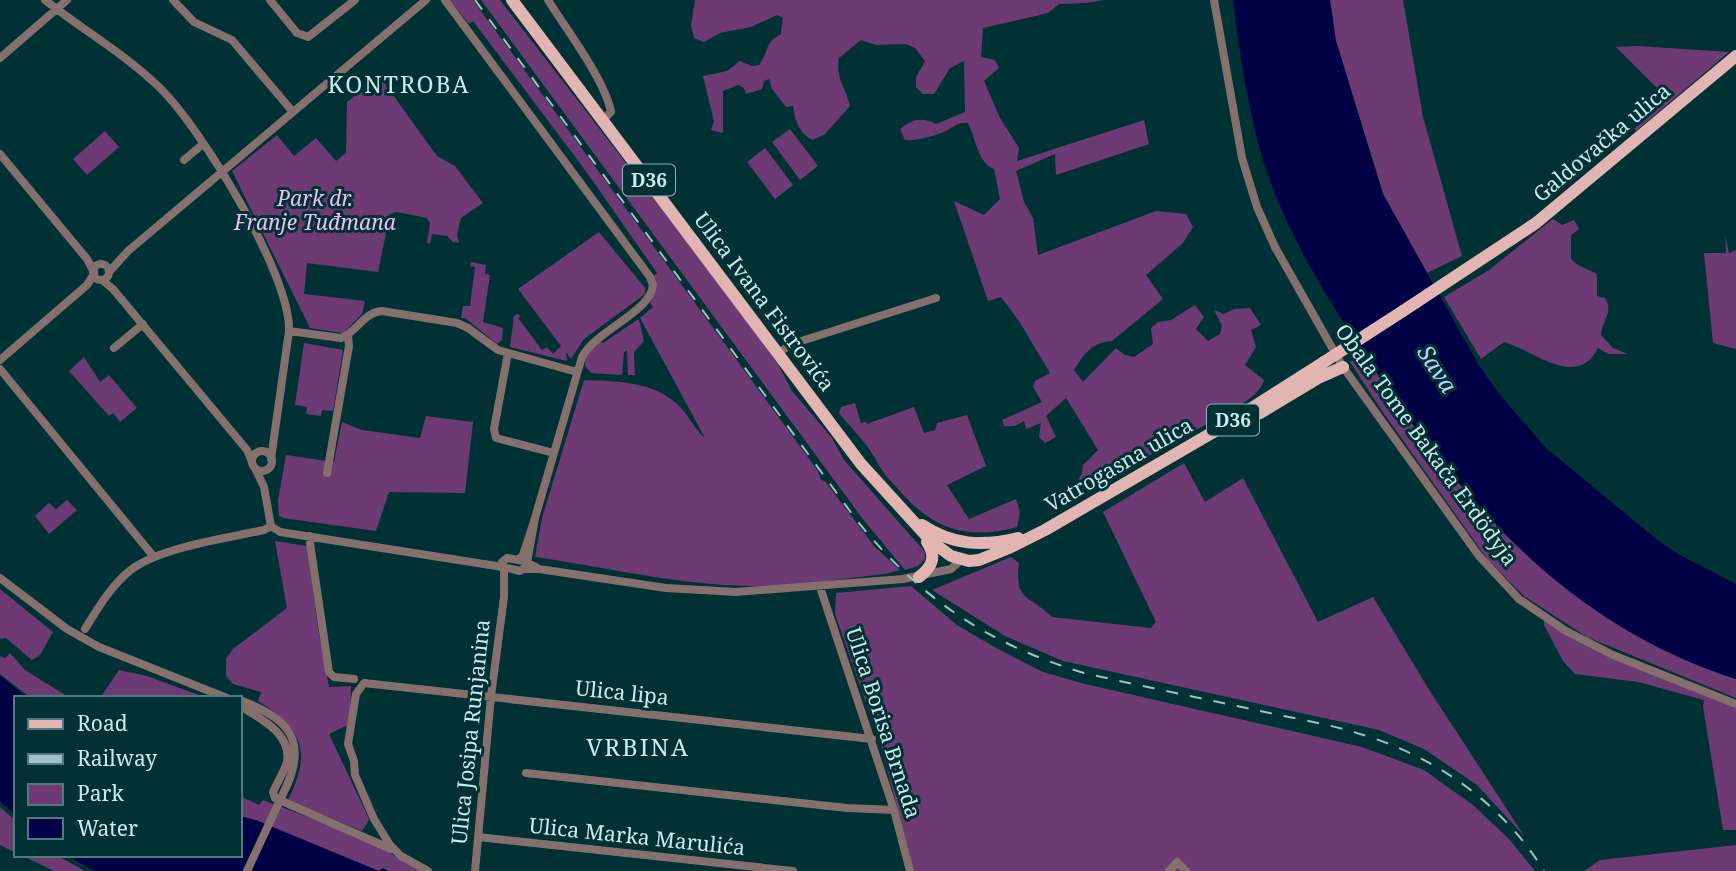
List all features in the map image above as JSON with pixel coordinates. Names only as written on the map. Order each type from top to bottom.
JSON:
[{"type":"main road","name":"Ulica Ivana Fistrovića","points":[[512,0],[607,116],[778,353],[861,464],[903,512]]},
{"type":"main road","name":"Galdovačka ulica","points":[[1324,362],[1489,256],[1558,206],[1736,56]]},
{"type":"main road","name":"Vatrogasna ulica","points":[[961,560],[985,558],[1045,530],[1222,427],[1324,362]]},
{"type":"main road","points":[[1222,427],[1260,413],[1318,378],[1343,367]]},
{"type":"main road","name":"D36","points":[[903,512],[937,534],[971,544],[995,543],[1045,530]]},
{"type":"main road","name":"D36","points":[[903,512],[946,554],[961,560]]},
{"type":"main road","points":[[919,577],[929,567],[933,555],[920,530]]},
{"type":"street","points":[[45,0],[129,62],[161,89],[181,112],[239,201],[269,264],[286,306],[289,331],[271,459],[264,487]]},
{"type":"street","points":[[0,58],[67,0]]},
{"type":"street","points":[[173,0],[194,22],[232,40],[293,112]]},
{"type":"street","points":[[270,0],[297,33],[308,37],[355,0]]},
{"type":"street","points":[[0,360],[426,0]]},
{"type":"street","points":[[445,0],[555,146],[650,277],[653,285],[651,296],[645,303],[590,344],[582,357],[523,564]]},
{"type":"street","name":"Ulica Ivana Fistrovića","points":[[548,0],[595,76],[607,116]]},
{"type":"street","name":"Obala Tome Bakača Erdödyja","points":[[1214,0],[1238,138],[1252,193],[1275,247],[1343,367],[1479,555],[1519,598],[1560,627],[1599,649],[1736,704]]},
{"type":"street","points":[[184,160],[203,145]]},
{"type":"street","points":[[0,154],[247,450],[264,487],[271,526],[280,532],[480,562],[523,564],[539,569],[698,591],[736,592],[820,587],[919,577],[951,569],[961,560]]},
{"type":"street","points":[[778,353],[792,344],[936,298]]},
{"type":"street","points":[[289,331],[336,338],[348,335],[371,313],[382,311],[457,323],[498,350],[577,372]]},
{"type":"street","points":[[114,348],[143,324]]},
{"type":"street","points":[[327,473],[349,345],[348,335]]},
{"type":"street","points":[[508,353],[495,436],[497,440],[554,453]]},
{"type":"street","points":[[0,369],[154,557]]},
{"type":"street","points":[[268,469],[260,471],[254,465],[254,456],[272,442]]},
{"type":"street","points":[[247,450],[268,454],[271,459]]},
{"type":"street","points":[[85,629],[105,598],[134,568],[154,557],[271,526]]},
{"type":"street","points":[[309,536],[329,672],[334,677],[354,679]]},
{"type":"street","points":[[506,565],[523,564]]},
{"type":"street","name":"Ulica Josipa Runjanina","points":[[475,871],[506,565]]},
{"type":"street","points":[[0,578],[62,626],[104,649],[225,696]]},
{"type":"street","name":"Ulica Borisa Brnada","points":[[820,587],[872,739],[910,871]]},
{"type":"street","name":"Ulica lipa","points":[[374,820],[355,775],[354,761],[348,744],[356,694],[360,686],[368,682],[872,739]]},
{"type":"street","points":[[242,701],[281,722],[293,741],[295,762],[247,871]]},
{"type":"street","points":[[242,707],[274,729],[285,744],[287,760],[273,792],[275,798],[361,834],[428,871]]},
{"type":"street","points":[[526,773],[847,808],[894,810]]},
{"type":"street","points":[[361,834],[372,827],[374,820]]},
{"type":"street","points":[[374,820],[395,851]]},
{"type":"street","name":"Ulica Marka Marulića","points":[[478,837],[793,871]]},
{"type":"street","points":[[1169,871],[1177,862],[1185,871]]},
{"type":"green space","points":[[450,0],[473,0],[818,471],[821,480],[825,481],[874,546],[900,570],[778,586],[734,585],[677,580],[535,557],[542,518],[584,380],[634,384],[657,391],[678,405],[705,438],[640,318],[653,307],[650,303],[656,290],[653,276],[657,273],[585,170],[473,21],[469,24]]},
{"type":"green space","points":[[481,0],[500,0],[714,277],[778,364],[792,391],[832,438],[844,460],[925,552],[925,559],[918,566],[905,570],[862,518]]},
{"type":"green space","points":[[695,0],[1103,0],[1059,4],[1048,13],[983,28],[981,57],[995,60],[999,68],[984,81],[1000,118],[1019,148],[1017,161],[1144,120],[1149,144],[1056,175],[1055,154],[1016,171],[1024,202],[1033,218],[1038,255],[1156,211],[1186,214],[1193,227],[1183,243],[1146,275],[1163,299],[1112,341],[1089,350],[1074,370],[1083,382],[1116,348],[1125,355],[1134,357],[1153,344],[1151,328],[1158,322],[1171,320],[1195,305],[1204,317],[1196,329],[1208,341],[1220,334],[1222,326],[1214,310],[1224,314],[1234,309],[1250,308],[1261,325],[1251,330],[1256,347],[1245,365],[1264,380],[1262,385],[1249,399],[1227,413],[1083,492],[1078,481],[1083,465],[1098,450],[1066,398],[1046,416],[1056,437],[1045,443],[1039,437],[1041,423],[1026,429],[1024,421],[1014,426],[1004,426],[1002,420],[1042,402],[1033,387],[1035,381],[1050,373],[1019,321],[1001,297],[988,301],[954,201],[984,215],[1000,199],[994,169],[988,166],[980,155],[968,123],[915,140],[905,140],[900,129],[918,120],[936,124],[965,112],[964,61],[950,68],[934,94],[923,94],[916,87],[916,77],[925,61],[915,48],[906,44],[876,45],[861,40],[839,58],[840,77],[850,106],[825,134],[813,140],[804,134],[793,106],[786,107],[772,89],[769,79],[764,81],[762,89],[746,94],[744,88],[738,85],[723,91],[723,133],[711,130],[714,121],[703,76],[727,71],[740,61],[752,66],[759,65],[769,45],[781,34],[783,18],[777,15],[751,27],[720,33],[704,42],[694,38],[691,25]]},
{"type":"green space","points":[[1330,0],[1403,0],[1423,117],[1462,256],[1427,273],[1383,194],[1336,41]]},
{"type":"green space","points":[[1616,47],[1729,52],[1636,131],[1634,129],[1668,99]]},
{"type":"green space","name":"Park dr. Franje Tuđmana","points":[[380,77],[437,156],[455,166],[483,203],[461,218],[457,235],[459,243],[453,242],[447,236],[432,234],[430,244],[427,243],[430,223],[427,218],[397,212],[390,214],[378,272],[307,263],[304,294],[365,301],[362,314],[343,333],[310,328],[232,171],[277,135],[294,156],[316,138],[336,161],[346,153],[347,102]]},
{"type":"green space","points":[[790,129],[818,166],[800,180],[772,142]]},
{"type":"green space","points":[[105,131],[119,147],[87,175],[73,159]]},
{"type":"green space","points":[[765,148],[793,185],[775,199],[747,162]]},
{"type":"green space","points":[[1553,219],[1562,225],[1574,220],[1579,229],[1571,235],[1571,259],[1597,274],[1597,296],[1605,298],[1608,308],[1601,335],[1613,348],[1628,354],[1608,354],[1598,348],[1589,360],[1579,366],[1567,367],[1504,342],[1481,359],[1444,297],[1489,270]]},
{"type":"green space","points":[[599,232],[645,288],[645,294],[584,339],[571,359],[566,352],[567,361],[510,347],[514,316],[517,314],[521,316],[518,318],[542,350],[547,347],[553,354],[561,346],[518,289]]},
{"type":"green space","points":[[1725,236],[1729,253],[1736,250],[1736,349],[1713,343],[1704,253],[1726,253]]},
{"type":"green space","points":[[471,262],[486,265],[485,274],[490,275],[483,322],[503,328],[502,340],[497,344],[465,318],[461,318],[463,306],[470,306],[475,267],[470,266]]},
{"type":"green space","points":[[637,320],[644,341],[634,352],[635,375],[628,375],[627,350],[624,352],[622,375],[591,373],[585,366],[586,356],[600,341],[603,343]]},
{"type":"green space","points":[[304,343],[343,350],[333,411],[322,410],[321,416],[306,414],[307,407],[295,405]]},
{"type":"green space","points":[[1364,354],[1439,458],[1479,506],[1522,550],[1568,590],[1619,625],[1675,655],[1736,679],[1736,698],[1587,637],[1524,596],[1488,560],[1382,411],[1350,362]]},
{"type":"green space","points":[[84,357],[100,382],[109,375],[137,408],[120,422],[113,413],[109,416],[69,371]]},
{"type":"green space","points":[[855,403],[861,423],[867,424],[914,407],[924,433],[935,430],[937,423],[967,415],[986,466],[947,485],[969,519],[1016,499],[1020,512],[1017,527],[982,533],[966,532],[937,522],[924,514],[880,468],[868,448],[839,413],[841,407]]},
{"type":"green space","points":[[426,416],[473,422],[465,493],[389,492],[376,531],[279,516],[278,500],[286,455],[334,462],[342,422],[362,430],[420,438]]},
{"type":"green space","points":[[1184,463],[1205,502],[1243,478],[1318,622],[1373,597],[1428,688],[1525,837],[1477,785],[1424,749],[1379,730],[1063,661],[1005,636],[932,590],[1011,557],[1019,563],[1021,591],[1052,617],[1151,628],[1156,622],[1103,512]]},
{"type":"green space","points":[[67,500],[77,510],[49,534],[35,516],[49,503],[56,509]]},
{"type":"green space","points":[[275,541],[307,546],[329,687],[351,686],[350,724],[329,734],[368,817],[369,820],[362,831],[288,800],[300,768],[299,743],[294,732],[273,711],[258,701],[261,692],[233,684],[226,676],[226,659],[233,649],[287,608]]},
{"type":"green space","points":[[911,586],[957,625],[1043,672],[1362,747],[1424,770],[1473,805],[1509,839],[1535,871],[914,871],[881,746],[835,614],[836,593]]},
{"type":"green space","points":[[0,589],[53,632],[40,655],[32,660],[6,638],[0,639]]},
{"type":"green space","points":[[1544,618],[1587,644],[1736,705],[1736,830],[1723,830],[1704,700],[1638,682],[1575,674],[1563,661],[1544,625]]},
{"type":"green space","points":[[10,653],[25,670],[67,696],[28,696],[0,674],[0,656],[5,658]]},
{"type":"green space","points":[[119,670],[147,676],[202,696],[101,696]]},
{"type":"green space","points":[[242,797],[259,805],[263,800],[370,841],[420,871],[334,871],[242,832]]},
{"type":"green space","points":[[0,807],[14,819],[14,852],[0,845]]},
{"type":"green space","points":[[1736,845],[1736,871],[1584,871],[1600,860]]},
{"type":"green space","points":[[25,857],[60,857],[85,871],[54,871]]},
{"type":"water","name":"Sava","points":[[1233,0],[1330,0],[1336,41],[1383,194],[1478,364],[1500,395],[1546,448],[1660,542],[1736,584],[1736,679],[1675,655],[1620,626],[1569,591],[1523,551],[1480,508],[1402,410],[1327,295],[1281,209],[1264,164],[1252,118]]},
{"type":"water","points":[[0,676],[25,696],[14,696],[14,813],[0,801]]},
{"type":"water","points":[[242,816],[379,871],[95,871],[69,857],[242,857]]},
{"type":"railway","points":[[475,0],[858,522],[906,574],[932,596],[987,633],[1017,648],[1084,673],[1334,727],[1388,743],[1415,755],[1440,769],[1488,804],[1508,824],[1544,871]]},
{"type":"district","name":"KONTROBA","points":[[399,85]]},
{"type":"district","name":"VRBINA","points":[[638,748]]}]
